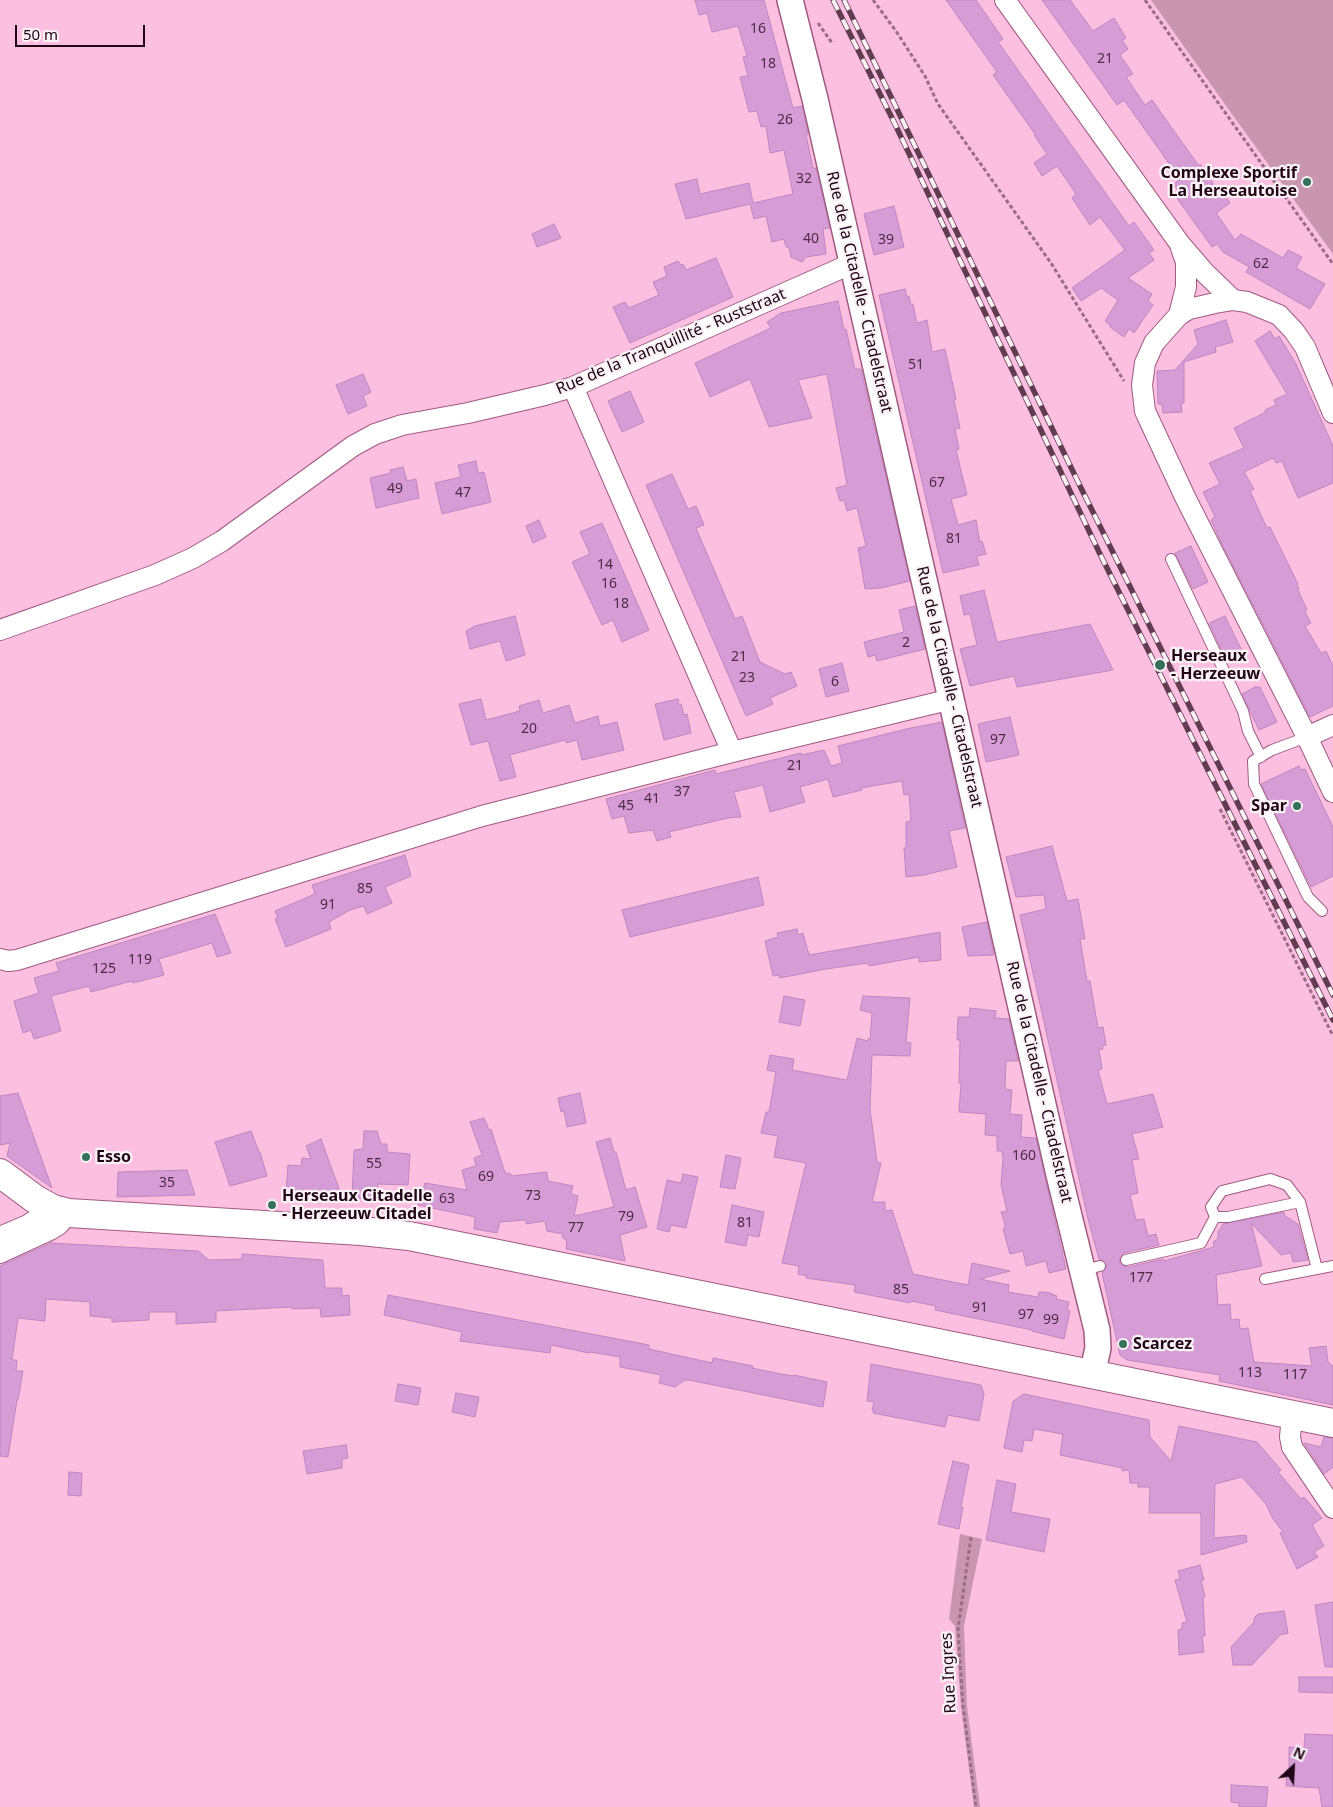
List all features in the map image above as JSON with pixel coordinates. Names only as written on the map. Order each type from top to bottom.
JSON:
[{"type":"main road","points":[[0,1173],[35,1199],[61,1211],[361,1231],[409,1236],[1333,1422]]},
{"type":"street","name":"Rue de la Citadelle - Citadelstraat","points":[[790,0],[853,263],[952,699],[1091,1268],[1098,1339],[1092,1375]]},
{"type":"street","points":[[1005,0],[1180,244],[1205,273],[1233,300]]},
{"type":"street","points":[[1179,315],[1186,287],[1186,262],[1180,244]]},
{"type":"street","name":"Rue de la Tranquillité - Ruststraat","points":[[0,630],[155,575],[192,558],[222,541],[353,446],[374,434],[402,425],[552,394],[572,387],[853,263]]},
{"type":"street","points":[[1333,413],[1304,347],[1294,331],[1279,315],[1247,302],[1233,300],[1201,306],[1179,315],[1154,343],[1145,363],[1142,385],[1146,411],[1186,499],[1333,792]]},
{"type":"street","points":[[572,387],[732,752]]},
{"type":"street","points":[[0,959],[8,961],[18,960],[451,825],[732,752],[952,699]]},
{"type":"street","points":[[1307,737],[1333,724]]},
{"type":"street","points":[[0,1237],[61,1211]]},
{"type":"street","points":[[0,1253],[58,1225],[61,1211]]},
{"type":"street","points":[[1292,1415],[1290,1437],[1292,1447],[1333,1508]]},
{"type":"lane","points":[[1171,559],[1243,711],[1248,731],[1261,756]]},
{"type":"lane","points":[[1307,737],[1272,750],[1253,761],[1254,784],[1308,897],[1322,911]]},
{"type":"lane","points":[[1126,1260],[1202,1243],[1215,1217],[1211,1206],[1222,1191],[1270,1179],[1287,1185],[1300,1202],[1317,1269]]},
{"type":"lane","points":[[1215,1217],[1228,1217],[1300,1202]]},
{"type":"lane","points":[[1265,1279],[1333,1266]]},
{"type":"path","points":[[873,0],[925,76],[938,104],[1051,263],[1125,383]]},
{"type":"path","points":[[1145,0],[1333,264]]},
{"type":"path","points":[[1220,809],[1333,1036]]},
{"type":"path","name":"Rue Ingres","points":[[971,1537],[958,1629],[963,1706],[976,1807]]},
{"type":"shaded area","name":"Complexe Sportif La Herseautoise","points":[[1151,0],[1333,0],[1333,254],[1229,110]]},
{"type":"shaded area","points":[[960,1534],[982,1539],[964,1626],[967,1706],[980,1807],[974,1807],[961,1707],[955,1626],[949,1619]]},
{"type":"building","points":[[695,0],[764,0],[793,108],[802,106],[813,168],[816,168],[830,228],[823,229],[826,254],[806,257],[802,262],[791,257],[784,239],[772,242],[766,216],[754,219],[750,204],[686,219],[675,184],[697,179],[700,194],[749,183],[753,203],[793,194],[784,150],[770,153],[766,126],[761,127],[757,111],[749,112],[740,77],[748,76],[743,57],[747,56],[738,26],[712,32],[707,13],[699,15]]},
{"type":"building","points":[[946,0],[976,0],[1003,39],[998,42],[1129,226],[1134,222],[1154,250],[1149,253],[1154,260],[1128,278],[1152,294],[1148,301],[1153,305],[1134,333],[1129,329],[1124,337],[1105,321],[1118,300],[1101,288],[1081,301],[1072,288],[1125,250],[1100,217],[1090,225],[1072,198],[1076,194],[1057,166],[1042,176],[1034,163],[1047,154],[993,75],[997,72]]},
{"type":"building","points":[[1042,0],[1070,0],[1093,31],[1114,18],[1126,38],[1122,40],[1128,49],[1120,55],[1133,74],[1126,77],[1145,105],[1152,100],[1199,166],[1200,164],[1219,192],[1221,190],[1230,203],[1216,213],[1235,240],[1241,234],[1283,258],[1288,250],[1302,257],[1296,268],[1325,284],[1310,309],[1246,272],[1249,267],[1223,252],[1217,244],[1212,247],[1174,194],[1178,191],[1174,184],[1180,179],[1124,100],[1117,105]]},
{"type":"building","points":[[894,206],[904,247],[874,255],[864,214]]},
{"type":"building","points":[[554,224],[561,238],[537,247],[532,234]]},
{"type":"building","points":[[716,258],[733,297],[630,343],[613,307],[625,302],[629,308],[659,295],[653,282],[667,276],[664,267],[678,261],[681,265],[683,264],[686,270]]},
{"type":"building","points":[[905,289],[911,305],[913,304],[917,323],[927,320],[932,352],[945,349],[960,428],[955,429],[959,449],[956,450],[967,495],[951,499],[958,525],[976,520],[980,542],[982,541],[986,554],[977,556],[979,565],[943,573],[879,295]]},
{"type":"building","points":[[838,301],[855,369],[861,369],[910,581],[881,588],[865,589],[858,548],[866,546],[857,508],[847,511],[844,500],[840,501],[836,488],[847,485],[827,374],[798,380],[812,418],[769,427],[750,379],[710,397],[695,363],[771,328],[767,322],[781,313]]},
{"type":"building","points":[[1226,320],[1233,342],[1215,347],[1216,352],[1184,362],[1184,403],[1181,403],[1182,412],[1163,413],[1162,404],[1158,404],[1157,371],[1175,370],[1198,344],[1194,330]]},
{"type":"building","points":[[1270,331],[1275,339],[1279,336],[1295,362],[1333,446],[1333,483],[1298,498],[1282,461],[1276,463],[1273,458],[1244,472],[1254,489],[1250,491],[1267,528],[1270,527],[1298,584],[1298,590],[1307,610],[1305,612],[1311,623],[1305,626],[1321,653],[1326,651],[1333,666],[1333,706],[1310,717],[1223,546],[1211,520],[1215,517],[1203,492],[1220,484],[1209,463],[1244,448],[1234,428],[1266,412],[1265,410],[1276,405],[1274,400],[1287,394],[1255,341]]},
{"type":"building","points":[[363,374],[371,392],[363,396],[367,406],[348,414],[336,385]]},
{"type":"building","points":[[630,391],[644,422],[622,432],[608,401]]},
{"type":"building","points":[[476,461],[478,473],[484,472],[491,502],[442,514],[435,483],[461,477],[458,465]]},
{"type":"building","points":[[403,467],[407,481],[416,479],[419,498],[376,508],[370,478],[391,473],[390,470]]},
{"type":"building","points":[[672,474],[688,509],[696,506],[704,525],[696,528],[735,619],[742,616],[760,662],[785,674],[791,672],[797,686],[770,698],[773,704],[746,716],[646,485]]},
{"type":"building","points":[[539,520],[546,537],[533,543],[526,526]]},
{"type":"building","points":[[602,523],[649,630],[622,642],[613,620],[602,625],[572,562],[590,554],[580,532]]},
{"type":"building","points":[[1191,546],[1208,582],[1193,589],[1175,553]]},
{"type":"building","points":[[984,590],[997,642],[1090,624],[1113,670],[1017,687],[1014,676],[970,686],[960,649],[977,645],[970,614],[964,615],[960,596]]},
{"type":"building","points":[[915,606],[925,649],[877,661],[875,655],[868,657],[864,642],[904,632],[899,610]]},
{"type":"building","points":[[515,616],[525,655],[506,661],[500,641],[470,649],[466,631],[475,626]]},
{"type":"building","points":[[1225,616],[1242,651],[1226,659],[1209,623]]},
{"type":"building","points":[[842,663],[849,691],[826,697],[819,669]]},
{"type":"building","points":[[1255,687],[1260,687],[1277,722],[1259,730],[1242,694]]},
{"type":"building","points":[[481,699],[486,720],[520,711],[519,706],[539,700],[543,713],[569,705],[575,723],[598,716],[600,726],[617,722],[624,750],[582,760],[577,740],[566,743],[565,740],[510,755],[516,777],[500,781],[488,741],[471,745],[459,704]]},
{"type":"building","points":[[678,699],[684,715],[687,714],[691,733],[664,740],[655,704]]},
{"type":"building","points":[[1010,717],[1019,755],[986,762],[978,724]]},
{"type":"building","points":[[942,722],[965,828],[949,831],[957,867],[924,875],[906,877],[904,848],[906,848],[906,822],[911,821],[909,794],[904,795],[902,781],[861,788],[862,790],[833,797],[828,779],[800,787],[805,802],[770,812],[763,785],[734,792],[741,817],[728,818],[669,832],[671,837],[657,841],[653,830],[629,833],[624,816],[612,819],[606,799],[715,770],[716,774],[801,753],[801,755],[824,750],[831,766],[842,763],[838,746]]},
{"type":"building","name":"Spar","points":[[1299,766],[1301,770],[1305,769],[1333,827],[1333,876],[1311,887],[1261,784]]},
{"type":"building","points":[[1052,846],[1067,901],[1078,899],[1085,939],[1080,939],[1087,981],[1090,981],[1098,1028],[1103,1027],[1106,1045],[1102,1046],[1103,1049],[1099,1049],[1102,1069],[1098,1070],[1107,1104],[1153,1094],[1163,1127],[1132,1134],[1139,1159],[1132,1160],[1138,1193],[1130,1195],[1136,1220],[1144,1219],[1148,1236],[1156,1234],[1159,1245],[1124,1253],[1119,1262],[1128,1267],[1163,1259],[1164,1261],[1214,1247],[1213,1242],[1218,1239],[1218,1232],[1223,1224],[1284,1212],[1285,1216],[1298,1224],[1308,1260],[1293,1262],[1291,1253],[1281,1255],[1251,1223],[1262,1266],[1216,1275],[1218,1305],[1230,1304],[1231,1320],[1239,1319],[1240,1329],[1248,1328],[1254,1362],[1312,1366],[1309,1348],[1326,1346],[1328,1362],[1333,1366],[1333,1405],[1219,1381],[1220,1375],[1127,1360],[1120,1355],[1102,1273],[1107,1264],[1099,1259],[1088,1219],[1020,915],[1046,909],[1044,895],[1016,897],[1006,857]]},
{"type":"building","points":[[405,855],[411,876],[385,887],[392,903],[367,914],[364,906],[350,910],[329,922],[331,929],[286,947],[275,919],[278,918],[275,911],[315,894],[312,885]]},
{"type":"building","points":[[758,877],[764,905],[630,937],[622,910]]},
{"type":"building","points":[[215,914],[231,953],[217,957],[212,943],[159,959],[164,975],[91,992],[89,986],[51,996],[61,1031],[34,1039],[31,1030],[23,1033],[14,1001],[39,993],[34,978],[59,971],[56,963]]},
{"type":"building","points":[[987,922],[994,955],[968,956],[962,927]]},
{"type":"building","points":[[797,929],[798,935],[803,933],[809,955],[940,932],[941,960],[919,962],[919,957],[869,966],[868,963],[826,969],[780,978],[779,975],[773,976],[765,941],[778,937],[777,933]]},
{"type":"building","points":[[784,996],[805,1000],[800,1026],[779,1022]]},
{"type":"building","points":[[863,996],[910,998],[906,1042],[911,1043],[910,1056],[872,1055],[870,1109],[877,1162],[881,1163],[872,1202],[885,1202],[885,1211],[892,1210],[913,1274],[968,1285],[972,1263],[1010,1271],[980,1279],[1009,1285],[1008,1292],[1038,1297],[1039,1292],[1045,1292],[1057,1296],[1056,1299],[1069,1302],[1067,1310],[1070,1311],[1064,1339],[1032,1330],[935,1310],[936,1306],[854,1292],[855,1285],[806,1278],[807,1276],[798,1274],[799,1266],[782,1263],[806,1163],[774,1157],[778,1136],[761,1133],[766,1112],[769,1112],[776,1072],[767,1070],[770,1055],[794,1059],[792,1070],[847,1080],[857,1038],[868,1041],[870,1039],[872,1013],[860,1010]]},
{"type":"building","points":[[970,1008],[996,1011],[995,1018],[1009,1019],[1018,1061],[1006,1061],[1005,1089],[1012,1090],[1010,1114],[1022,1115],[1021,1137],[1036,1138],[1066,1269],[1049,1273],[1046,1261],[1026,1266],[1023,1251],[1010,1254],[1003,1229],[1005,1224],[1001,1212],[1007,1211],[1001,1185],[1002,1151],[997,1151],[997,1136],[985,1135],[986,1114],[959,1112],[961,1083],[959,1083],[960,1040],[957,1040],[958,1017],[969,1017]]},
{"type":"building","points":[[18,1093],[52,1188],[7,1156],[10,1143],[0,1145],[0,1096]]},
{"type":"building","points":[[580,1093],[586,1123],[567,1127],[564,1111],[561,1112],[558,1098]]},
{"type":"building","points":[[484,1118],[489,1130],[491,1129],[505,1173],[511,1174],[511,1176],[547,1172],[548,1181],[573,1186],[571,1194],[578,1196],[574,1216],[614,1207],[596,1142],[610,1138],[614,1152],[616,1152],[626,1190],[635,1187],[647,1227],[620,1235],[625,1261],[566,1249],[567,1241],[562,1237],[563,1234],[547,1231],[545,1221],[526,1224],[526,1220],[500,1222],[497,1233],[474,1229],[475,1217],[418,1205],[425,1183],[467,1190],[462,1170],[476,1166],[474,1158],[482,1155],[470,1122]]},
{"type":"building","points":[[251,1131],[267,1176],[230,1186],[215,1142]]},
{"type":"building","points":[[364,1131],[377,1131],[381,1144],[387,1144],[387,1152],[410,1154],[408,1185],[378,1184],[376,1199],[352,1198],[354,1150],[363,1149]]},
{"type":"building","points":[[321,1139],[342,1197],[286,1193],[288,1165],[301,1166],[302,1158],[311,1159],[306,1146]]},
{"type":"building","points":[[726,1155],[741,1158],[735,1189],[720,1187]]},
{"type":"building","points":[[187,1170],[195,1195],[117,1197],[118,1172]]},
{"type":"building","points":[[683,1174],[698,1177],[686,1228],[671,1225],[669,1232],[657,1229],[667,1180],[681,1183]]},
{"type":"building","points":[[732,1205],[764,1212],[759,1237],[748,1235],[746,1246],[725,1242]]},
{"type":"building","points":[[51,1243],[198,1251],[209,1260],[242,1259],[242,1254],[323,1260],[325,1288],[342,1288],[342,1296],[349,1295],[350,1315],[321,1317],[320,1308],[292,1309],[292,1307],[216,1311],[216,1322],[176,1324],[176,1312],[149,1312],[149,1320],[112,1322],[112,1318],[90,1316],[90,1302],[46,1299],[45,1321],[18,1318],[12,1360],[17,1360],[16,1371],[23,1371],[8,1457],[0,1456],[0,1266]]},
{"type":"building","points":[[388,1295],[649,1345],[649,1349],[712,1363],[713,1358],[753,1366],[752,1368],[827,1382],[823,1407],[689,1380],[685,1380],[675,1387],[659,1383],[661,1375],[620,1367],[620,1357],[551,1345],[550,1353],[460,1341],[462,1332],[384,1315]]},
{"type":"building","points":[[871,1364],[981,1385],[984,1394],[979,1421],[948,1415],[945,1427],[873,1413],[874,1402],[867,1401]]},
{"type":"building","points":[[398,1384],[421,1388],[418,1405],[395,1401]]},
{"type":"building","points":[[456,1393],[479,1397],[475,1417],[452,1412]]},
{"type":"building","points":[[1024,1394],[1149,1420],[1150,1437],[1171,1461],[1179,1426],[1257,1442],[1281,1470],[1278,1472],[1301,1499],[1304,1497],[1322,1518],[1312,1525],[1324,1546],[1314,1552],[1318,1557],[1297,1569],[1280,1533],[1283,1532],[1273,1519],[1266,1504],[1242,1477],[1215,1484],[1214,1538],[1246,1535],[1247,1542],[1201,1555],[1201,1513],[1149,1513],[1150,1487],[1138,1487],[1138,1483],[1130,1483],[1129,1470],[1122,1471],[1122,1468],[1060,1455],[1063,1434],[1034,1429],[1032,1441],[1024,1440],[1022,1452],[1004,1448],[1013,1401]]},
{"type":"building","points":[[1324,1437],[1333,1438],[1333,1467],[1324,1474],[1304,1443],[1321,1447]]},
{"type":"building","points":[[346,1445],[348,1458],[342,1459],[342,1468],[307,1474],[303,1451]]},
{"type":"building","points":[[953,1461],[969,1465],[959,1529],[938,1524]]},
{"type":"building","points":[[69,1472],[82,1473],[81,1496],[68,1495]]},
{"type":"building","points":[[997,1480],[1016,1484],[1011,1512],[1050,1519],[1044,1552],[986,1540]]},
{"type":"building","points":[[1200,1565],[1204,1580],[1201,1580],[1205,1597],[1203,1597],[1205,1636],[1202,1636],[1204,1652],[1179,1655],[1178,1630],[1182,1629],[1182,1623],[1187,1622],[1175,1580],[1180,1579],[1178,1571]]},
{"type":"building","points":[[1333,1602],[1333,1667],[1325,1667],[1315,1605]]},
{"type":"building","points":[[1284,1611],[1288,1633],[1280,1635],[1252,1665],[1233,1665],[1231,1647],[1254,1622],[1254,1618],[1258,1614]]},
{"type":"building","points":[[1299,1677],[1333,1677],[1333,1693],[1299,1692]]},
{"type":"building","points":[[1305,1734],[1333,1735],[1333,1807],[1322,1807],[1319,1788],[1286,1786],[1287,1770],[1289,1770],[1289,1747],[1304,1748]]},
{"type":"building","points":[[1231,1785],[1268,1787],[1266,1807],[1239,1807],[1239,1803],[1231,1802]]},
{"type":"railway","points":[[833,0],[893,120],[1100,554],[1333,1020]]},
{"type":"railway","points":[[844,0],[1082,490],[1333,995]]},
{"type":"place","name":"Complexe Sportif La Herseautoise","points":[[1307,182]]},
{"type":"place","name":"Herseaux - Herzeeuw","points":[[1160,665]]},
{"type":"place","name":"Spar","points":[[1297,806]]},
{"type":"place","name":"Esso","points":[[86,1157]]},
{"type":"place","name":"Herseaux Citadelle - Herzeeuw Citadel","points":[[272,1205]]},
{"type":"place","name":"Scarcez","points":[[1123,1344]]}]
